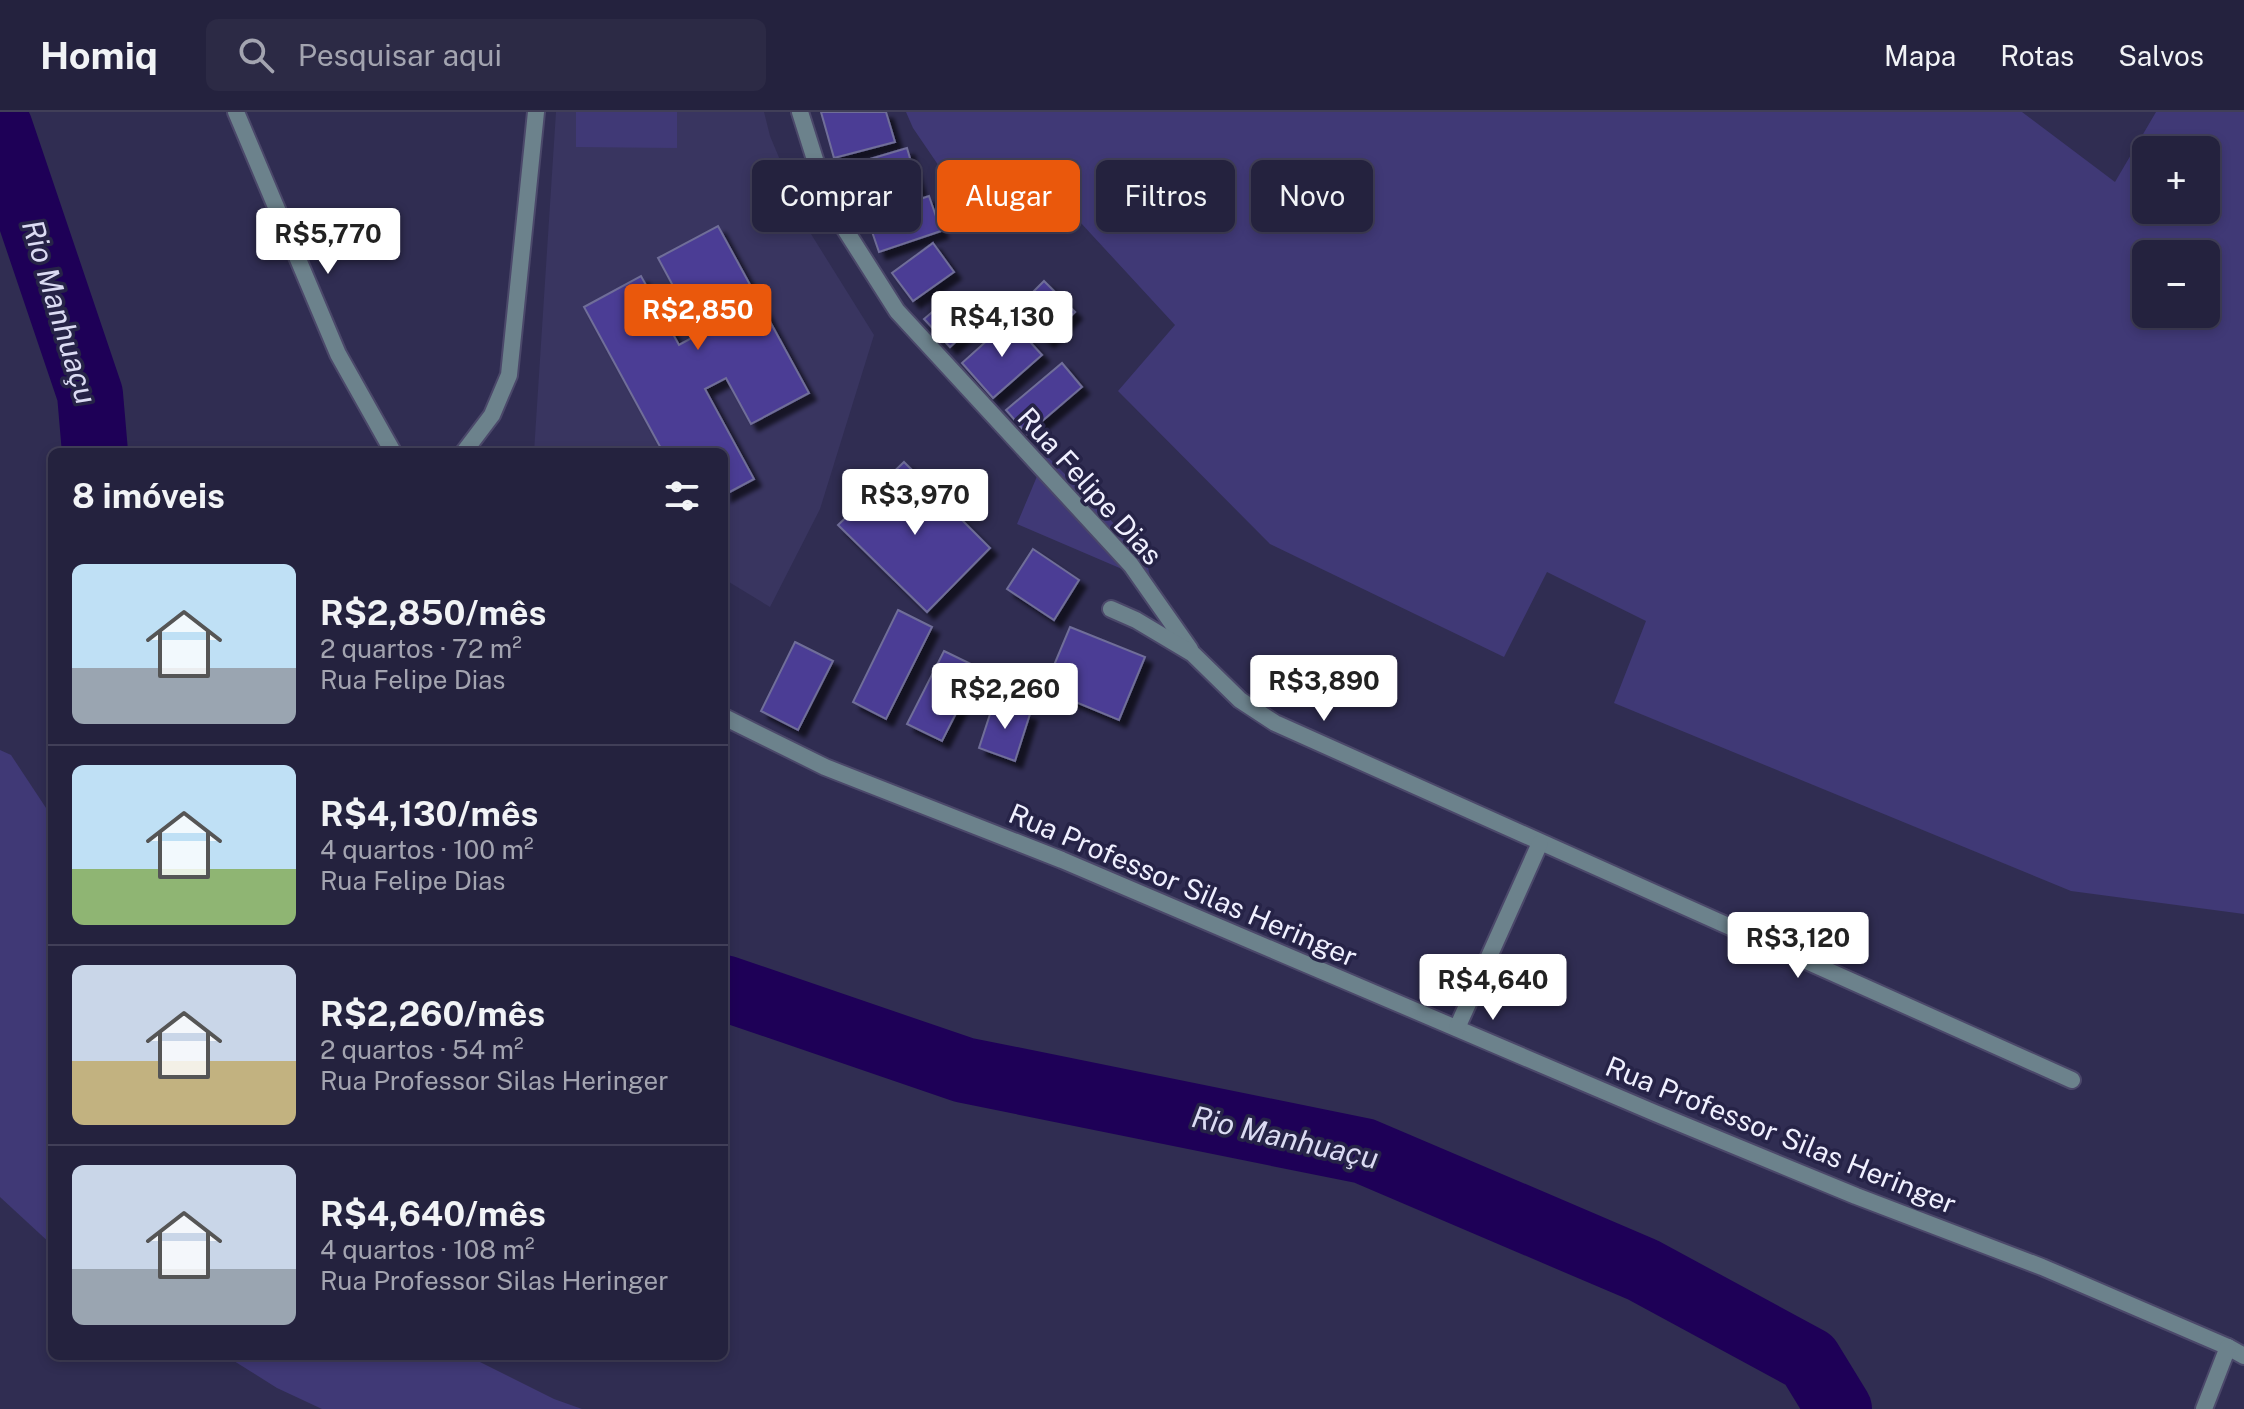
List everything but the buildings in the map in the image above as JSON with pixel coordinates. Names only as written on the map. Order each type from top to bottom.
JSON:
[{"type":"street","points":[[236,112],[338,354],[391,448]]},
{"type":"street","points":[[467,448],[492,415],[509,375],[536,112]]},
{"type":"street","name":"Rua Felipe Dias","points":[[800,112],[829,204],[897,311],[1131,565],[1193,654]]},
{"type":"street","points":[[1111,609],[1193,654],[1240,700],[1275,723],[2072,1080]]},
{"type":"street","name":"Rua Professor Silas Heringer","points":[[728,719],[825,767],[1062,860],[1669,1119],[1856,1196],[2042,1267],[2244,1356]]},
{"type":"street","points":[[1457,1028],[1540,843]]},
{"type":"street","points":[[2204,1409],[2228,1347]]},
{"type":"shaded area","points":[[556,112],[764,112],[780,160],[752,160],[752,232],[810,232],[874,335],[820,509],[770,607],[728,581],[728,448],[534,448]]},
{"type":"shaded area","points":[[576,112],[677,112],[677,148],[576,147]]},
{"type":"shaded area","points":[[906,112],[2022,112],[2115,182],[2132,153],[2132,224],[2220,224],[2220,136],[2142,136],[2156,112],[2244,112],[2244,914],[2071,891],[1614,703],[1646,621],[1547,572],[1504,657],[1270,544],[1118,391],[1175,325],[1080,222],[1080,160],[937,160],[937,163]]},
{"type":"shaded area","points":[[1046,455],[1145,555],[1158,609],[1122,569],[1017,524]]},
{"type":"shaded area","points":[[0,750],[11,755],[48,811],[48,1241],[0,1197]]},
{"type":"shaded area","points":[[232,1360],[476,1360],[554,1399],[582,1409],[322,1409],[277,1388]]},
{"type":"waterway","name":"Rio Manhuaçu","points":[[0,128],[90,394],[95,448]]},
{"type":"waterway","name":"Rio Manhuaçu","points":[[728,989],[964,1070],[1364,1151],[1643,1270],[1809,1360],[1839,1409]]}]
